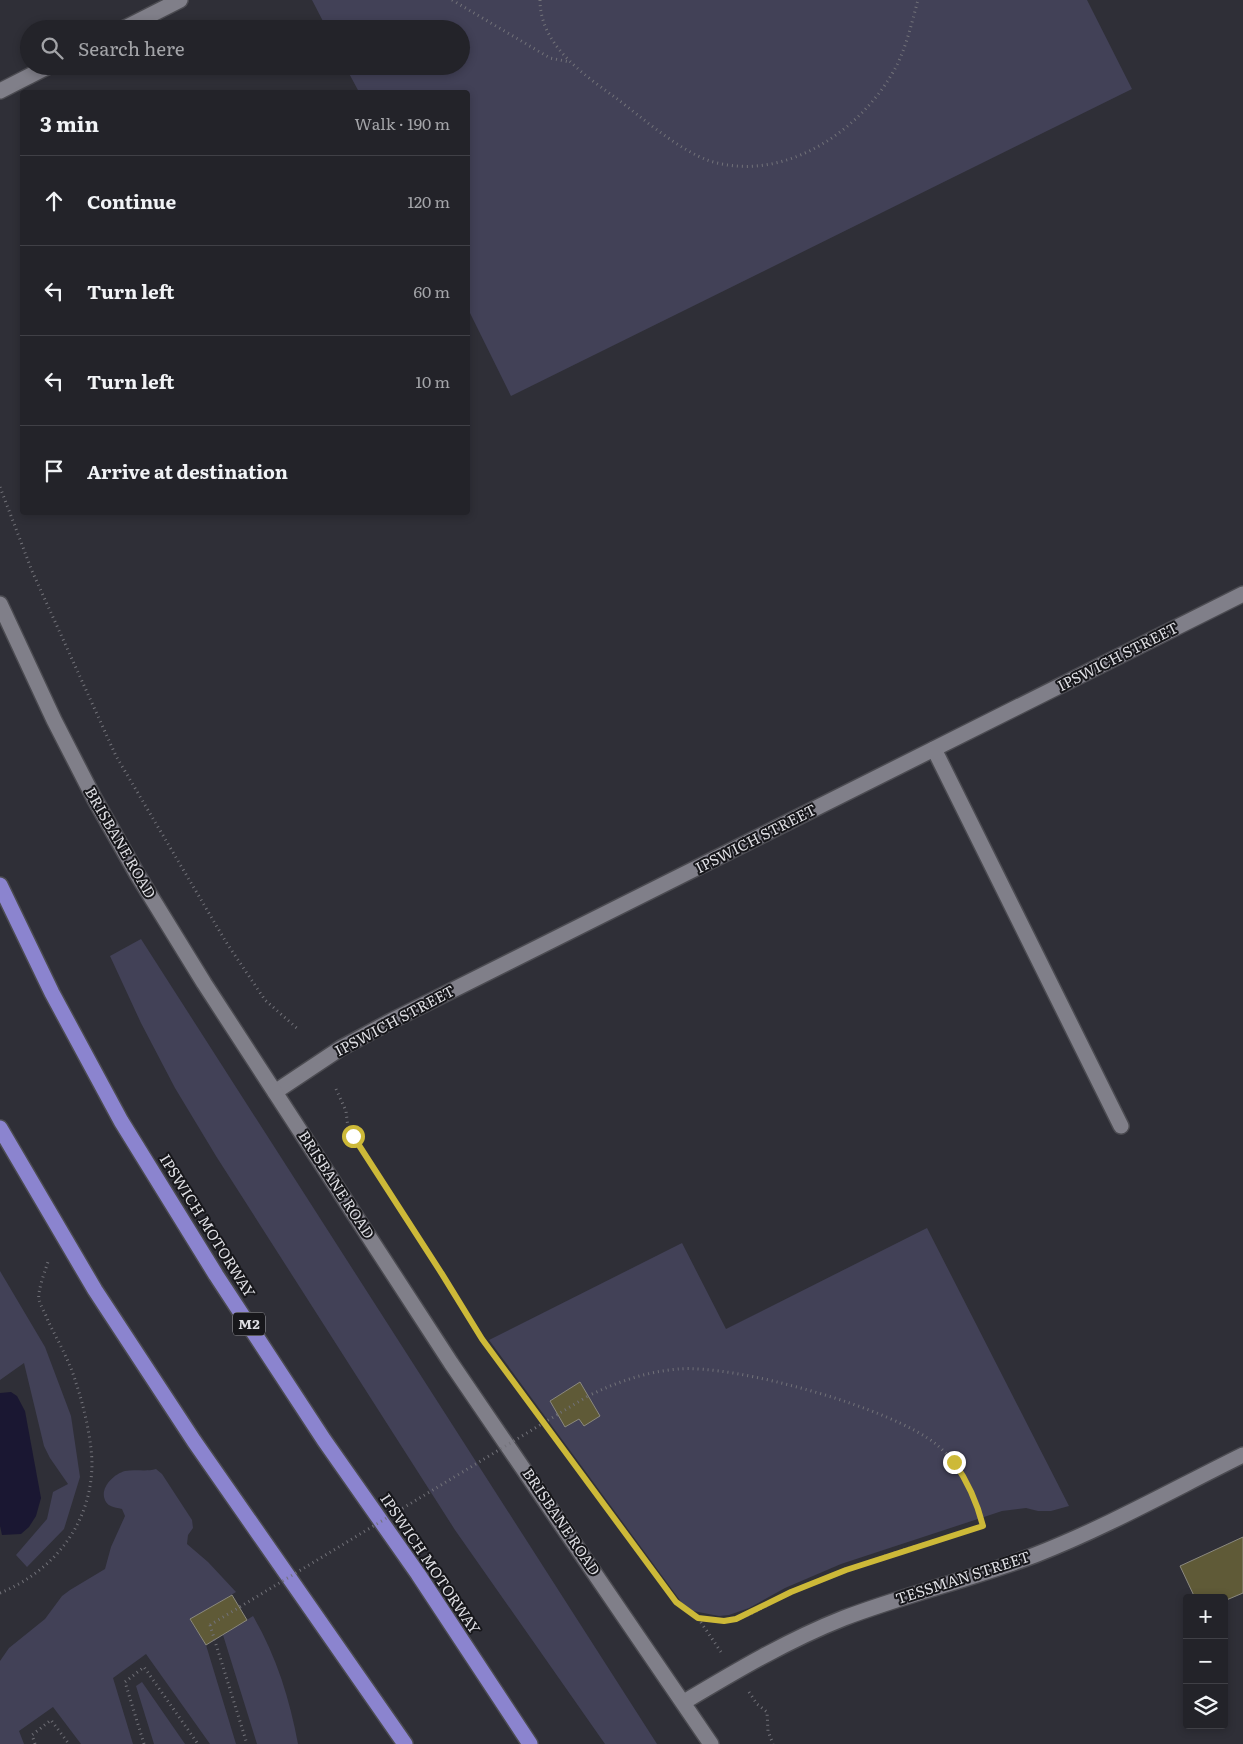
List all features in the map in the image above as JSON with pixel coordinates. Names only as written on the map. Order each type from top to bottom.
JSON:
[{"type":"highway","name":"IPSWICH MOTORWAY","points":[[0,885],[52,993],[121,1122],[216,1275],[319,1431],[418,1574],[530,1744]]},
{"type":"highway","points":[[0,1128],[95,1290],[194,1441],[405,1744]]},
{"type":"street","points":[[141,20],[180,0]]},
{"type":"street","points":[[0,91],[31,75]]},
{"type":"street","name":"IPSWICH STREET","points":[[275,1092],[340,1048],[391,1021],[1243,594]]},
{"type":"street","name":"BRISBANE ROAD","points":[[0,604],[54,720],[94,798],[132,865],[204,983],[451,1363],[711,1744]]},
{"type":"street","points":[[934,749],[1122,1126]]},
{"type":"street","name":"TESSMAN STREET","points":[[684,1702],[770,1652],[810,1632],[879,1605],[1035,1555],[1103,1525],[1243,1455]]},
{"type":"path","points":[[452,0],[550,58],[570,62]]},
{"type":"path","points":[[540,0],[546,30],[570,62],[686,150],[708,160],[731,166],[759,166],[798,157],[825,142],[849,124],[874,100],[897,65],[909,36],[918,0]]},
{"type":"path","points":[[0,487],[32,571],[116,756],[226,942],[259,992],[265,1000],[299,1030]]},
{"type":"path","points":[[247,1744],[210,1625],[588,1396],[617,1382],[648,1373],[680,1369],[713,1370],[753,1378],[846,1402],[897,1421],[918,1431],[937,1445],[954,1462],[967,1481],[983,1526],[846,1570],[791,1592],[736,1619],[711,1621],[698,1618],[686,1611],[676,1602],[482,1339],[348,1128],[346,1111],[336,1089]]},
{"type":"path","points":[[0,1593],[27,1580],[45,1567],[61,1551],[84,1511],[90,1488],[92,1464],[90,1441],[76,1382],[38,1298],[57,1226]]},
{"type":"path","points":[[144,1744],[125,1682],[144,1668],[198,1744]]},
{"type":"path","points":[[757,1704],[767,1712],[768,1731],[773,1744]]},
{"type":"path","points":[[35,1744],[32,1735],[51,1720],[69,1744]]},
{"type":"shaded area","points":[[312,0],[1087,0],[1132,89],[511,396],[470,313],[470,90],[358,90],[350,75],[470,75],[470,20],[322,20]]},
{"type":"shaded area","points":[[141,939],[657,1744],[605,1744],[455,1530],[216,1156],[175,1088],[141,1023],[110,956]]},
{"type":"shaded area","points":[[927,1228],[1069,1506],[1051,1511],[1038,1511],[1026,1508],[1002,1511],[841,1564],[785,1588],[749,1608],[729,1615],[719,1616],[688,1610],[489,1340],[682,1243],[726,1329]]},
{"type":"shaded area","points":[[0,1271],[45,1347],[71,1416],[80,1477],[64,1529],[27,1567],[16,1555],[47,1519],[53,1492],[68,1484],[44,1446],[24,1363],[0,1380]]},
{"type":"shaded area","points":[[11,1392],[17,1396],[25,1411],[41,1498],[36,1516],[29,1527],[21,1534],[2,1535],[0,1526],[0,1393]]},
{"type":"shaded area","points":[[156,1469],[162,1474],[192,1520],[193,1528],[188,1535],[187,1544],[208,1562],[236,1592],[190,1620],[206,1645],[236,1744],[210,1744],[146,1654],[113,1678],[133,1744],[81,1744],[53,1707],[19,1731],[24,1744],[0,1744],[0,1661],[9,1648],[45,1619],[62,1596],[105,1569],[111,1547],[125,1516],[122,1509],[111,1506],[105,1500],[105,1489],[110,1481],[125,1471]]},
{"type":"shaded area","points":[[253,1616],[269,1646],[281,1678],[298,1744],[257,1744],[223,1635]]},
{"type":"shaded area","points":[[142,1682],[185,1744],[154,1744],[136,1686]]},
{"type":"building","points":[[580,1382],[600,1416],[584,1426],[579,1419],[565,1427],[550,1401]]},
{"type":"building","points":[[1243,1537],[1243,1593],[1228,1599],[1228,1594],[1193,1594],[1180,1566]]},
{"type":"building","points":[[232,1595],[247,1620],[206,1645],[190,1619]]},
{"type":"route","points":[[353,1136],[482,1339],[676,1602],[698,1618],[711,1621],[736,1619],[791,1592],[846,1570],[983,1526],[967,1481],[954,1462]]}]
